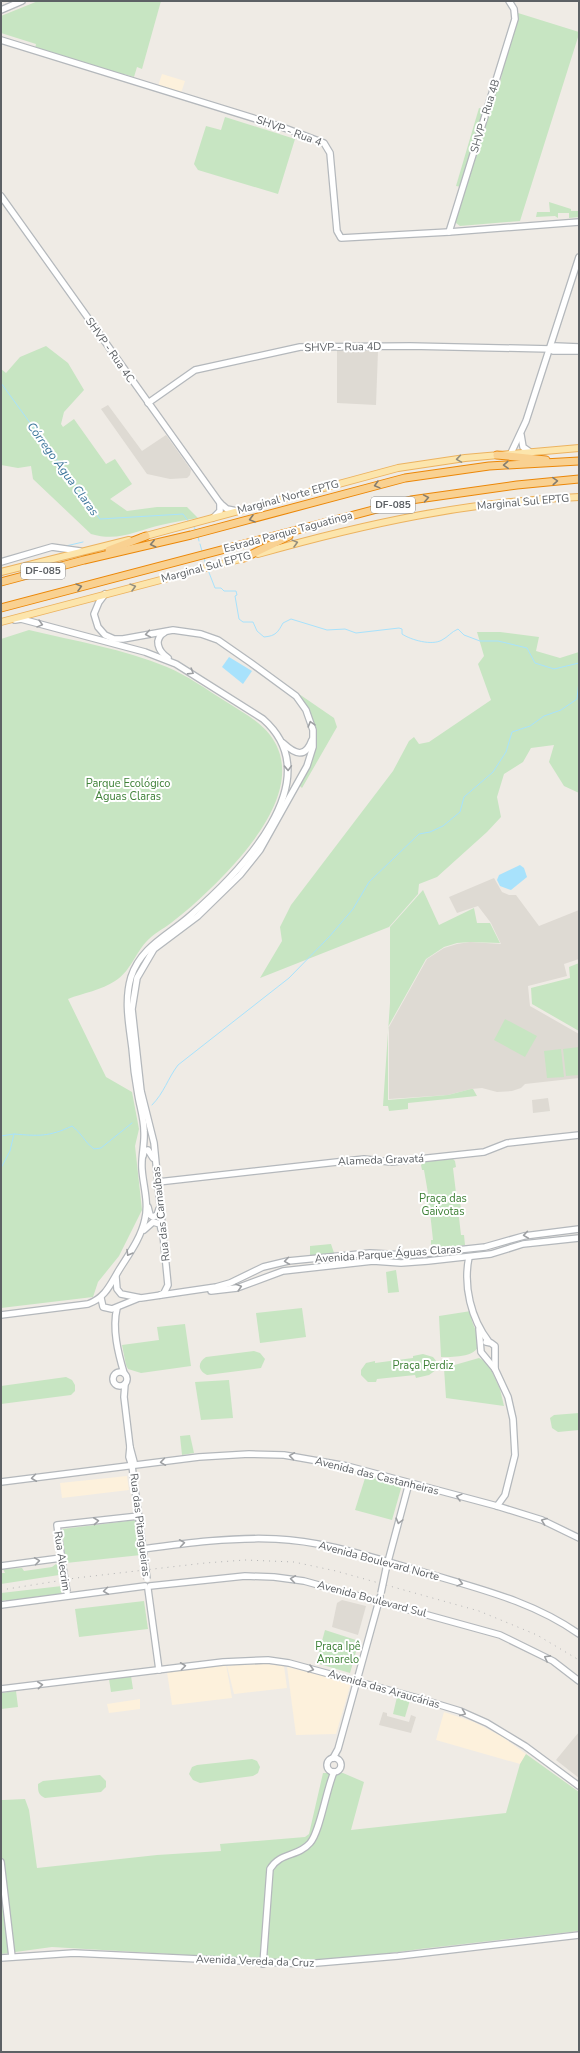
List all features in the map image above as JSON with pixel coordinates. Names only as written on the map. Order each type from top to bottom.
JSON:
[{"type":"highway","points":[[498,455],[576,461]]},
{"type":"highway","name":"Estrada Parque Taguatinga","points":[[1,582],[84,560],[191,535],[405,478],[489,466],[576,461]]},
{"type":"highway","name":"Estrada Parque Taguatinga","points":[[1,608],[212,551],[300,530],[412,500],[517,485],[579,479]]},
{"type":"highway","points":[[244,558],[300,530]]},
{"type":"highway","points":[[84,560],[146,536]]},
{"type":"main road","name":"Marginal Norte EPTG","points":[[1,572],[146,536],[237,510],[384,472],[465,458],[579,448]]},
{"type":"main road","name":"Marginal Sul EPTG","points":[[2,622],[354,528],[418,514],[521,501],[579,497]]},
{"type":"street","points":[[1,10],[22,1]]},
{"type":"street","name":"SHVP - Rua 4B","points":[[449,232],[515,19],[514,9],[509,1]]},
{"type":"street","name":"SHVP - Rua 4","points":[[1,40],[282,127],[324,143],[330,153],[337,231],[341,238],[449,232],[579,222]]},
{"type":"street","name":"SHVP - Rua 4C","points":[[1,196],[220,503]]},
{"type":"street","points":[[511,453],[522,431],[551,349],[579,257]]},
{"type":"street","name":"SHVP - Rua 4D","points":[[148,403],[196,370],[300,347],[410,346],[551,349]]},
{"type":"street","points":[[551,349],[555,346],[579,346]]},
{"type":"street","points":[[551,349],[553,351],[579,351]]},
{"type":"street","points":[[522,431],[521,444],[530,452]]},
{"type":"street","points":[[220,503],[228,509],[237,510]]},
{"type":"street","points":[[213,518],[220,509],[220,503]]},
{"type":"street","points":[[1,562],[54,546],[68,551],[81,552]]},
{"type":"street","points":[[105,594],[99,602],[94,614],[98,627],[109,637],[123,638],[173,630],[201,634],[218,640],[251,662],[296,696],[306,710],[313,730],[313,738],[306,751],[300,753],[295,752],[281,742],[273,728],[263,719],[162,654],[158,643],[164,632],[173,630]]},
{"type":"street","points":[[2,622],[21,619],[145,652],[176,664]]},
{"type":"street","name":"Rua das Carnaúbas","points":[[168,1285],[158,1182],[155,1166],[154,1143],[141,1091],[132,1009],[137,978],[154,949],[198,916],[240,875],[257,855],[307,766],[313,747],[313,738]]},
{"type":"street","name":"Rua das Carnaúbas","points":[[101,1298],[116,1276],[138,1238],[145,1219],[146,1195],[142,1167],[144,1132],[135,1076],[127,1008],[128,990],[132,975],[139,960],[150,946],[200,907],[237,871],[257,845],[279,806],[285,792],[289,772],[288,760],[281,742]]},
{"type":"street","name":"Alameda Gravatá","points":[[158,1182],[364,1159],[390,1162],[484,1152],[507,1142],[579,1135]]},
{"type":"street","points":[[142,1167],[143,1154],[148,1150],[155,1166]]},
{"type":"street","points":[[146,1195],[151,1216],[158,1215],[160,1203]]},
{"type":"street","points":[[138,1238],[145,1228],[153,1222],[160,1224],[163,1235]]},
{"type":"street","name":"Avenida Parque Águas Claras","points":[[105,1308],[117,1308],[141,1298],[201,1290],[230,1283],[268,1265],[307,1259],[370,1253],[405,1255],[485,1247],[515,1237],[579,1229]]},
{"type":"street","points":[[539,1234],[540,1242]]},
{"type":"street","name":"Avenida Parque Águas Claras","points":[[201,1290],[230,1289],[277,1271],[373,1261],[405,1263],[461,1258],[494,1253],[520,1244],[579,1238]]},
{"type":"street","points":[[469,1257],[467,1267],[471,1304],[479,1329],[481,1352],[487,1357],[495,1369],[508,1397],[513,1419],[515,1455],[505,1495],[497,1506]]},
{"type":"street","points":[[461,1258],[467,1267]]},
{"type":"street","points":[[307,1259],[308,1268]]},
{"type":"street","name":"Avenida Parque Águas Claras","points":[[116,1276],[117,1289],[121,1294],[141,1298]]},
{"type":"street","points":[[160,1295],[164,1293],[168,1285],[172,1290],[183,1293]]},
{"type":"street","points":[[1,1315],[88,1304],[101,1298],[114,1323]]},
{"type":"street","points":[[88,1304],[105,1308]]},
{"type":"street","points":[[117,1308],[114,1323],[120,1361],[127,1378],[125,1384],[117,1385],[113,1380],[120,1361]]},
{"type":"street","points":[[479,1329],[489,1342],[495,1346],[495,1369]]},
{"type":"street","points":[[481,1346],[484,1342],[489,1342]]},
{"type":"street","points":[[487,1357],[495,1353]]},
{"type":"street","points":[[116,1374],[124,1373]]},
{"type":"street","name":"Rua das Pitangueiras","points":[[125,1384],[124,1397],[130,1447],[134,1462],[132,1466],[158,1670]]},
{"type":"street","name":"Rua das Pitangueiras","points":[[117,1385],[124,1397]]},
{"type":"street","name":"Avenida das Castanheiras","points":[[1,1482],[213,1456],[270,1454],[327,1461],[497,1506],[542,1520],[579,1538]]},
{"type":"street","points":[[332,1772],[327,1767],[327,1763],[333,1758],[338,1749],[381,1593],[409,1483]]},
{"type":"street","points":[[505,1495],[507,1509]]},
{"type":"street","name":"Rua Alecrim","points":[[67,1594],[57,1525],[139,1516]]},
{"type":"street","name":"Avenida Boulevard Norte","points":[[143,1549],[210,1540],[276,1539],[342,1549],[482,1588],[514,1600],[579,1634]]},
{"type":"street","points":[[1,1566],[61,1558]]},
{"type":"street","name":"Avenida Boulevard Sul","points":[[1,1605],[67,1594],[147,1585],[245,1576],[274,1577],[304,1581],[379,1600],[500,1635],[553,1661],[578,1678]]},
{"type":"street","name":"Avenida das Araucárias","points":[[1,1689],[223,1662],[268,1660],[289,1663],[449,1708],[487,1723],[525,1746],[579,1786]]},
{"type":"street","points":[[332,1772],[340,1769],[341,1764],[338,1749]]},
{"type":"street","points":[[333,1758],[339,1760]]},
{"type":"street","points":[[254,1963],[263,1959],[270,1869],[276,1859],[303,1849],[314,1838],[332,1772]]},
{"type":"street","points":[[1,1862],[12,1957]]},
{"type":"street","name":"Avenida Vereda da Cruz","points":[[1,1958],[74,1953],[254,1963],[263,1959],[270,1964],[305,1964],[358,1961],[579,1935]]},
{"type":"shaded area","points":[[162,74],[185,81],[180,96],[157,89]]},
{"type":"shaded area","points":[[337,350],[378,351],[376,405],[337,403]]},
{"type":"shaded area","points":[[108,405],[142,451],[166,435],[191,470],[190,475],[187,478],[170,479],[147,474],[101,409]]},
{"type":"shaded area","points":[[494,878],[502,892],[509,895],[516,895],[539,926],[579,910],[579,959],[564,964],[567,976],[528,986],[530,1006],[579,1034],[579,1078],[525,1084],[521,1088],[512,1091],[497,1092],[482,1088],[471,1089],[448,1095],[389,1099],[389,1027],[427,959],[444,948],[457,944],[470,942],[501,944],[491,923],[478,906],[457,913],[449,897]]},
{"type":"shaded area","points":[[548,1098],[550,1111],[533,1113],[532,1100]]},
{"type":"shaded area","points":[[127,1476],[129,1490],[62,1498],[60,1483]]},
{"type":"shaded area","points":[[342,1600],[366,1606],[358,1635],[332,1627],[337,1603]]},
{"type":"shaded area","points":[[257,1663],[284,1666],[287,1688],[234,1694],[227,1666]]},
{"type":"shaded area","points":[[226,1664],[232,1698],[172,1705],[167,1672]]},
{"type":"shaded area","points":[[287,1667],[351,1683],[336,1734],[296,1735]]},
{"type":"shaded area","points":[[140,1699],[140,1709],[109,1713],[107,1704]]},
{"type":"shaded area","points":[[383,1712],[387,1713],[387,1716],[409,1722],[411,1715],[416,1717],[411,1733],[379,1725]]},
{"type":"shaded area","points":[[444,1712],[474,1722],[501,1736],[526,1754],[520,1764],[436,1740]]},
{"type":"shaded area","points":[[579,1732],[579,1778],[556,1760]]},
{"type":"green space","points":[[38,1],[161,1],[142,69],[137,67],[134,77],[124,74],[123,76],[35,49],[36,44],[1,33],[1,16]]},
{"type":"green space","points":[[518,13],[579,32],[579,34],[520,221],[460,226],[456,223],[456,219],[494,93],[501,80],[502,66]]},
{"type":"green space","points":[[479,108],[484,109],[461,187],[456,186]]},
{"type":"green space","points":[[225,117],[295,139],[278,194],[198,170],[194,164],[206,126],[221,130]]},
{"type":"green space","points":[[549,202],[571,209],[571,211],[579,211],[579,217],[569,218],[569,213],[558,213],[558,218],[555,216],[536,217],[537,212],[550,212]]},
{"type":"green space","points":[[46,346],[68,363],[84,390],[64,412],[61,424],[63,427],[74,419],[106,464],[115,459],[132,484],[110,499],[127,511],[157,507],[187,507],[198,518],[152,527],[127,535],[110,537],[91,534],[33,479],[31,466],[18,468],[1,465],[1,369],[6,373],[20,357]]},
{"type":"green space","name":"Parque Ecológico Águas Claras","points":[[29,630],[134,655],[167,667],[190,679],[249,716],[266,730],[280,755],[282,776],[277,797],[268,818],[255,839],[224,875],[191,906],[149,939],[125,973],[120,977],[104,987],[68,999],[106,1077],[132,1092],[139,1129],[135,1146],[142,1210],[119,1256],[98,1282],[93,1297],[1,1308],[1,639]]},
{"type":"green space","points":[[477,632],[500,632],[539,637],[536,651],[560,658],[579,652],[579,793],[564,786],[549,762],[554,745],[531,748],[523,762],[504,774],[497,797],[501,817],[487,832],[437,877],[419,884],[418,894],[389,927],[260,978],[282,941],[280,927],[291,905],[393,771],[409,741],[414,737],[419,744],[429,742],[491,700],[478,664],[484,656]]},
{"type":"green space","points":[[299,694],[334,718],[337,727],[302,788],[299,785],[315,749],[316,729],[307,707]]},
{"type":"green space","points":[[423,890],[439,925],[474,908],[477,923],[490,923],[500,943],[457,943],[444,947],[426,959],[388,1026],[390,1003],[390,927]]},
{"type":"green space","points":[[579,963],[579,1031],[532,1004],[531,988],[570,978],[569,967]]},
{"type":"green space","points":[[505,1019],[537,1036],[525,1057],[494,1040]]},
{"type":"green space","points":[[388,1032],[388,1100],[448,1095],[471,1089],[473,1089],[477,1096],[408,1103],[408,1109],[389,1111],[388,1106],[383,1106]]},
{"type":"green space","points":[[579,1047],[579,1075],[566,1076],[563,1049]]},
{"type":"green space","points":[[561,1049],[564,1077],[547,1078],[544,1051]]},
{"type":"green space","name":"Praça das Gaivotas","points":[[452,1158],[455,1161],[456,1167],[453,1168],[456,1197],[459,1196],[461,1208],[458,1209],[461,1235],[464,1235],[465,1245],[434,1250],[431,1247],[431,1240],[433,1240],[430,1212],[427,1210],[426,1199],[429,1199],[424,1170],[422,1170],[421,1165],[425,1161]]},
{"type":"green space","points":[[331,1244],[334,1253],[310,1256],[310,1246]]},
{"type":"green space","points":[[396,1270],[399,1292],[388,1293],[386,1272]]},
{"type":"green space","points":[[302,1308],[306,1337],[260,1343],[256,1313]]},
{"type":"green space","points":[[471,1311],[472,1322],[479,1339],[479,1345],[476,1350],[466,1355],[441,1357],[439,1316]]},
{"type":"green space","points":[[185,1324],[191,1366],[141,1373],[128,1369],[122,1345],[159,1340],[157,1327]]},
{"type":"green space","points":[[254,1351],[260,1353],[265,1359],[261,1368],[207,1375],[200,1368],[201,1361],[206,1357]]},
{"type":"green space","name":"Praça Perdiz","points":[[423,1354],[433,1357],[437,1362],[436,1370],[429,1375],[416,1378],[415,1375],[377,1379],[376,1382],[368,1382],[361,1375],[361,1370],[366,1363],[413,1358],[413,1356]]},
{"type":"green space","points":[[479,1358],[488,1363],[500,1389],[504,1406],[446,1398],[444,1368]]},
{"type":"green space","points":[[66,1377],[72,1380],[75,1385],[75,1391],[71,1395],[1,1404],[1,1386]]},
{"type":"green space","points":[[229,1380],[233,1418],[201,1420],[195,1382]]},
{"type":"green space","points":[[579,1413],[579,1430],[558,1432],[552,1428],[550,1418],[554,1415]]},
{"type":"green space","points":[[190,1435],[194,1453],[182,1455],[180,1436]]},
{"type":"green space","points":[[366,1475],[402,1485],[392,1520],[355,1510]]},
{"type":"green space","points":[[136,1520],[141,1555],[66,1563],[62,1529]]},
{"type":"green space","points":[[56,1564],[59,1566],[59,1575],[1,1584],[1,1573],[5,1573],[3,1569],[22,1568],[24,1571],[52,1567]]},
{"type":"green space","points":[[62,1586],[61,1596],[42,1598],[41,1596],[6,1602],[6,1600],[1,1601],[1,1593]]},
{"type":"green space","points":[[144,1601],[148,1629],[79,1637],[75,1609]]},
{"type":"green space","name":"Praça Ipê Amarelo","points":[[325,1630],[359,1641],[350,1673],[316,1663]]},
{"type":"green space","points":[[131,1676],[133,1689],[111,1692],[109,1679]]},
{"type":"green space","points":[[16,1691],[18,1707],[1,1709],[1,1693]]},
{"type":"green space","points":[[397,1697],[410,1700],[405,1717],[393,1714]]},
{"type":"green space","points":[[526,1754],[579,1792],[579,1931],[420,1949],[333,1961],[254,1959],[52,1947],[1,1954],[1,1800],[25,1799],[29,1810],[37,1868],[157,1855],[221,1851],[220,1844],[305,1837],[309,1834],[323,1773],[343,1773],[364,1782],[351,1830],[506,1813],[520,1764]]},
{"type":"green space","points":[[252,1759],[257,1761],[260,1767],[258,1773],[253,1776],[200,1783],[193,1780],[189,1774],[192,1767],[197,1765]]},
{"type":"green space","points":[[100,1775],[106,1781],[106,1787],[101,1792],[45,1798],[41,1796],[38,1791],[38,1784],[43,1781]]},
{"type":"water","points":[[229,657],[252,671],[243,684],[222,667]]},
{"type":"water","points":[[520,865],[524,868],[527,877],[511,890],[500,886],[497,880],[499,875]]},
{"type":"waterway","name":"Córrego Água Claras","points":[[1,383],[100,519],[183,514],[189,522]]},
{"type":"waterway","name":"Córrego Água Claras","points":[[193,525],[196,531]]},
{"type":"waterway","name":"Córrego Água Claras","points":[[198,536],[199,541]]},
{"type":"waterway","points":[[66,546],[83,542]]},
{"type":"waterway","name":"Córrego Água Claras","points":[[200,544],[202,551]]},
{"type":"waterway","name":"Córrego Água Claras","points":[[204,558],[206,565]]},
{"type":"waterway","points":[[208,570],[215,588],[221,588],[224,591],[236,591],[237,595],[235,596],[239,619],[243,622],[253,622],[257,631],[264,637],[274,635],[283,623],[291,619],[327,630],[345,629],[356,633],[399,628],[402,629],[402,634],[416,640],[427,642],[438,642],[458,629],[464,635],[480,641],[498,641],[527,648],[535,663],[554,669],[579,663]]},
{"type":"waterway","points":[[152,1105],[160,1096],[178,1065],[289,978],[329,937],[353,909],[369,882],[419,834],[430,832],[443,826],[460,812],[464,797],[493,772],[506,752],[512,732],[530,726],[544,716],[561,710],[577,699],[579,681]]},
{"type":"waterway","points":[[1,1168],[10,1151],[14,1134],[43,1135],[64,1130],[72,1126],[94,1149],[101,1148],[132,1123]]},
{"type":"waterway","points":[[1,1136],[14,1134]]},
{"type":"railway","points":[[1,1590],[76,1578],[205,1563],[245,1560],[294,1562],[336,1571],[479,1611],[537,1635],[579,1660]]}]
